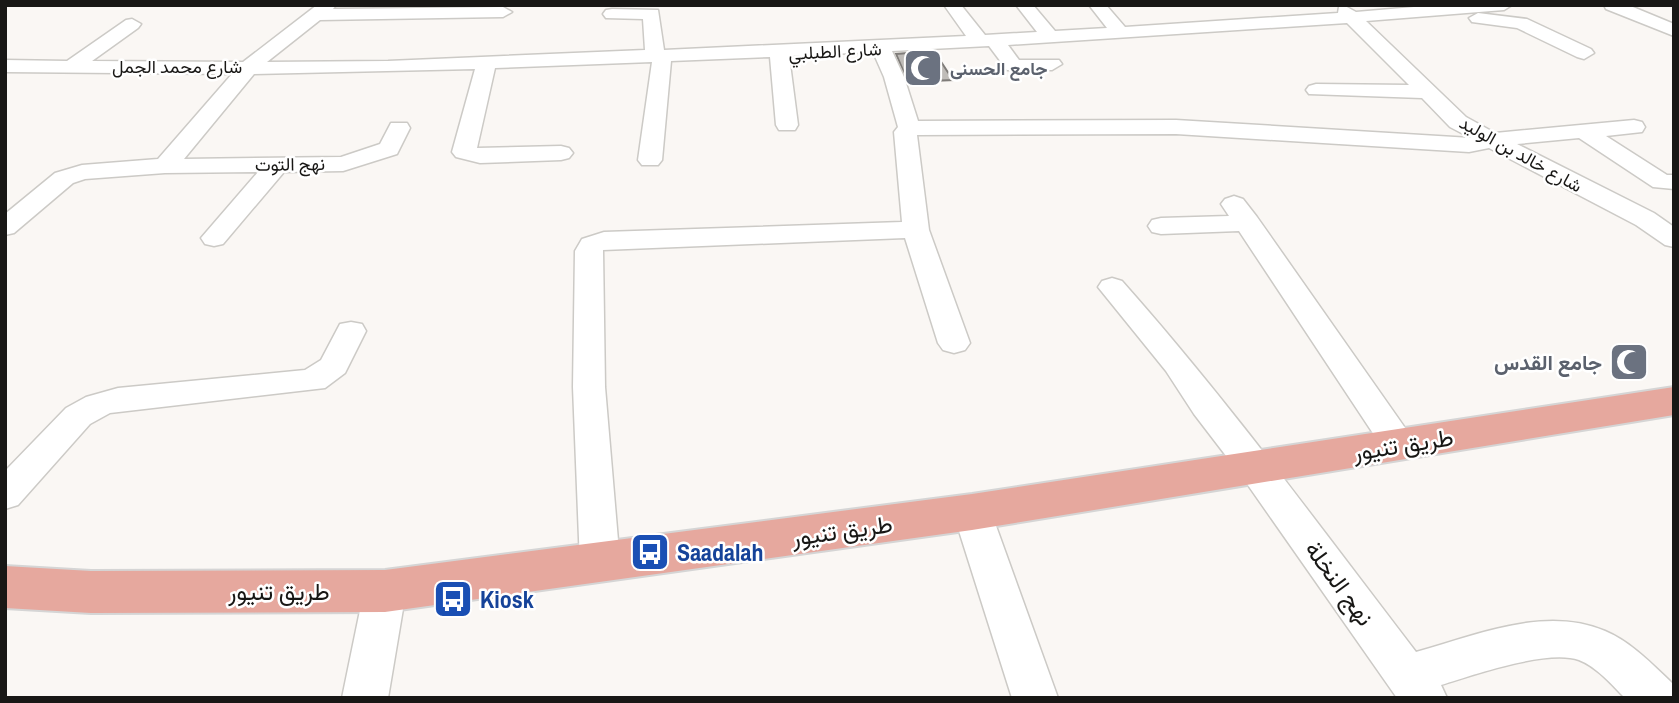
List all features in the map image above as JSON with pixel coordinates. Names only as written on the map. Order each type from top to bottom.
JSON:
[{"type":"main road","name":"طريق تنيور","points":[[5,587],[91,592],[385,591],[972,512],[1672,402]]},
{"type":"street","points":[[952,5],[1014,66],[1052,64]]},
{"type":"street","points":[[1024,5],[1051,38]]},
{"type":"street","points":[[1097,5],[1121,34]]},
{"type":"street","name":"شارع الطبلبي","points":[[248,68],[361,67],[881,49],[1121,34],[1346,12],[1504,5]]},
{"type":"street","points":[[1612,5],[1674,31]]},
{"type":"street","points":[[1451,8],[1482,20],[1521,23],[1584,53]]},
{"type":"street","points":[[321,10],[503,12]]},
{"type":"street","name":"شارع محمد الجمل","points":[[5,66],[248,68],[321,10]]},
{"type":"street","name":"شارع خالد بن الوليد","points":[[1346,12],[1458,122],[1668,230]]},
{"type":"street","points":[[612,14],[652,13],[658,56],[650,160]]},
{"type":"street","points":[[72,66],[132,24]]},
{"type":"street","points":[[629,33],[654,32]]},
{"type":"street","points":[[175,67],[230,60],[281,40]]},
{"type":"street","points":[[881,49],[894,77],[909,128]]},
{"type":"street","points":[[779,53],[787,125]]},
{"type":"street","points":[[487,62],[464,152],[480,156],[561,153]]},
{"type":"street","points":[[165,166],[248,68]]},
{"type":"street","points":[[1316,90],[1429,92]]},
{"type":"street","points":[[954,343],[916,230],[905,132],[909,128],[1163,127],[1469,145],[1493,140],[1634,127]]},
{"type":"street","name":"نهج التوت","points":[[5,227],[64,178],[82,172],[165,166],[277,165],[344,170],[389,149],[399,128]]},
{"type":"street","points":[[1583,131],[1662,182],[1674,182]]},
{"type":"street","points":[[214,238],[277,165]]},
{"type":"street","points":[[1161,226],[1241,213],[1398,444]]},
{"type":"street","points":[[600,564],[589,387],[589,251],[593,245],[604,240],[916,230]]},
{"type":"street","name":"نهج النخلة","points":[[1112,287],[1178,364],[1206,406],[1256,469],[1415,686]]},
{"type":"street","points":[[5,495],[78,416],[88,409],[118,399],[313,380],[334,366],[351,331]]},
{"type":"street","points":[[972,512],[1035,698]]},
{"type":"street","points":[[365,698],[385,591]]},
{"type":"street","points":[[1415,686],[1537,640],[1566,637],[1588,644],[1611,657],[1656,698]]},
{"type":"building","name":"جامع الحسنى","points":[[934,51],[953,80],[908,82],[896,54]]},
{"type":"place","name":"جامع الحسنى","points":[[923,68]]},
{"type":"place","name":"جامع القدس","points":[[1629,362]]},
{"type":"place","name":"Saadalah","points":[[650,552]]},
{"type":"place","name":"Kiosk","points":[[453,599]]}]
